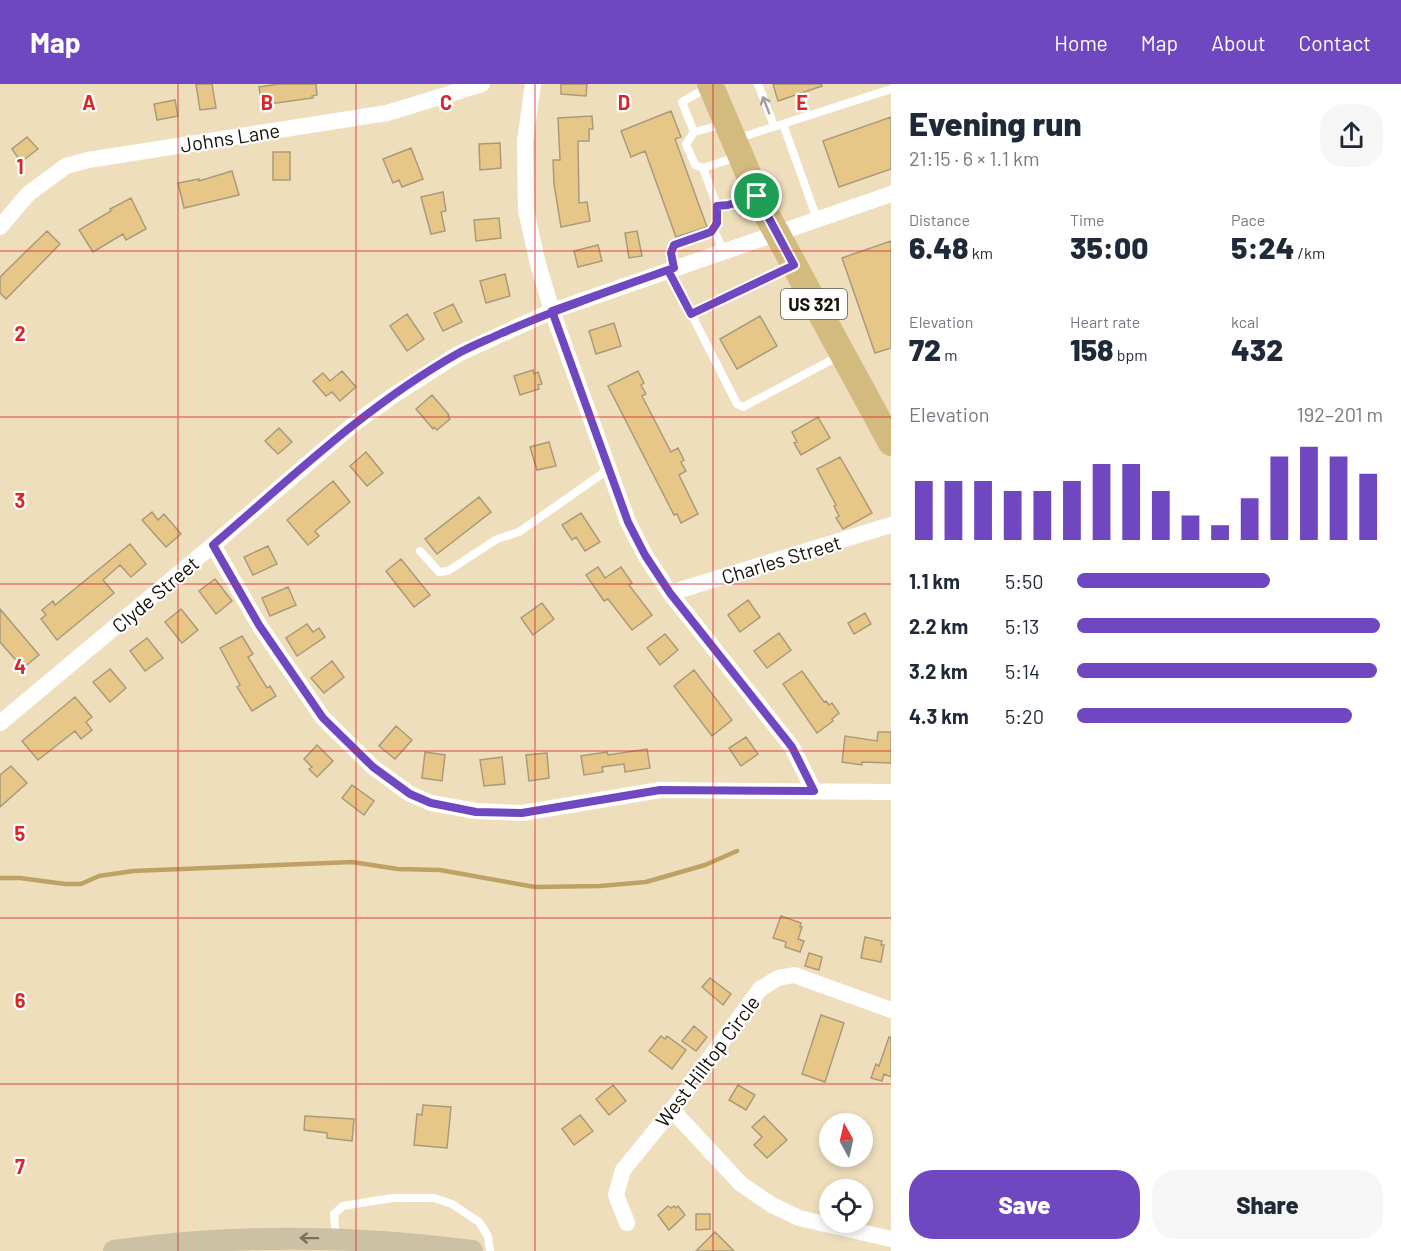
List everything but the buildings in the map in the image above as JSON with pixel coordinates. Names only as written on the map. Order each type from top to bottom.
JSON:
[{"type":"main road","name":"US 321","points":[[711,85],[757,196],[891,443]]},
{"type":"main road","points":[[114,1251],[199,1241],[280,1237],[429,1245],[472,1251]]},
{"type":"street","name":"Johns Lane","points":[[0,227],[28,194],[66,166],[88,159],[387,113],[431,92],[482,84]]},
{"type":"street","points":[[533,84],[525,141],[526,211],[552,311],[628,522],[645,555],[670,593],[792,747],[814,791]]},
{"type":"street","name":"Clyde Street","points":[[0,723],[355,423],[458,354],[552,311],[891,194]]},
{"type":"street","name":"Charles Street","points":[[670,593],[891,525]]},
{"type":"street","points":[[213,545],[259,625],[323,718],[373,767],[410,794],[431,803],[476,812],[522,813],[660,790],[891,792]]},
{"type":"street","name":"West Hilltop Circle","points":[[627,1223],[616,1195],[623,1170],[672,1110],[760,989],[778,978],[794,975],[891,1010]]},
{"type":"street","points":[[672,1110],[741,1184],[772,1205],[799,1218],[891,1239]]},
{"type":"lane","points":[[758,84],[779,125],[817,219]]},
{"type":"lane","points":[[694,132],[682,102],[711,85]]},
{"type":"lane","points":[[703,168],[733,140],[890,86]]},
{"type":"lane","points":[[694,132],[733,140]]},
{"type":"lane","points":[[694,132],[686,144],[695,165],[703,168],[717,206],[717,223],[711,232],[674,245],[671,253],[671,269],[737,404],[744,407],[842,354]]},
{"type":"lane","points":[[717,206],[757,196]]},
{"type":"lane","points":[[711,232],[716,235],[724,251]]},
{"type":"lane","points":[[691,314],[794,265]]},
{"type":"lane","points":[[420,550],[439,573],[448,571],[497,539],[519,532],[609,470]]},
{"type":"lane","points":[[336,1239],[334,1214],[343,1206],[393,1198],[434,1198],[452,1204],[479,1222],[488,1236],[490,1251]]},
{"type":"waterway","points":[[0,878],[81,884],[99,876],[133,871],[352,862],[398,869],[440,870],[535,887],[600,886],[646,882],[705,865],[737,851]]},
{"type":"route","points":[[757,196],[717,206],[717,223],[711,232],[674,245],[671,253],[674,268],[668,270],[552,311],[628,522],[645,555],[670,593],[792,747],[814,791],[660,790],[545,811],[522,813],[476,812],[431,803],[410,794],[373,767],[323,718],[259,625],[213,545],[355,423],[458,354],[552,311],[610,290],[668,270],[691,314],[794,265],[757,196]]}]
